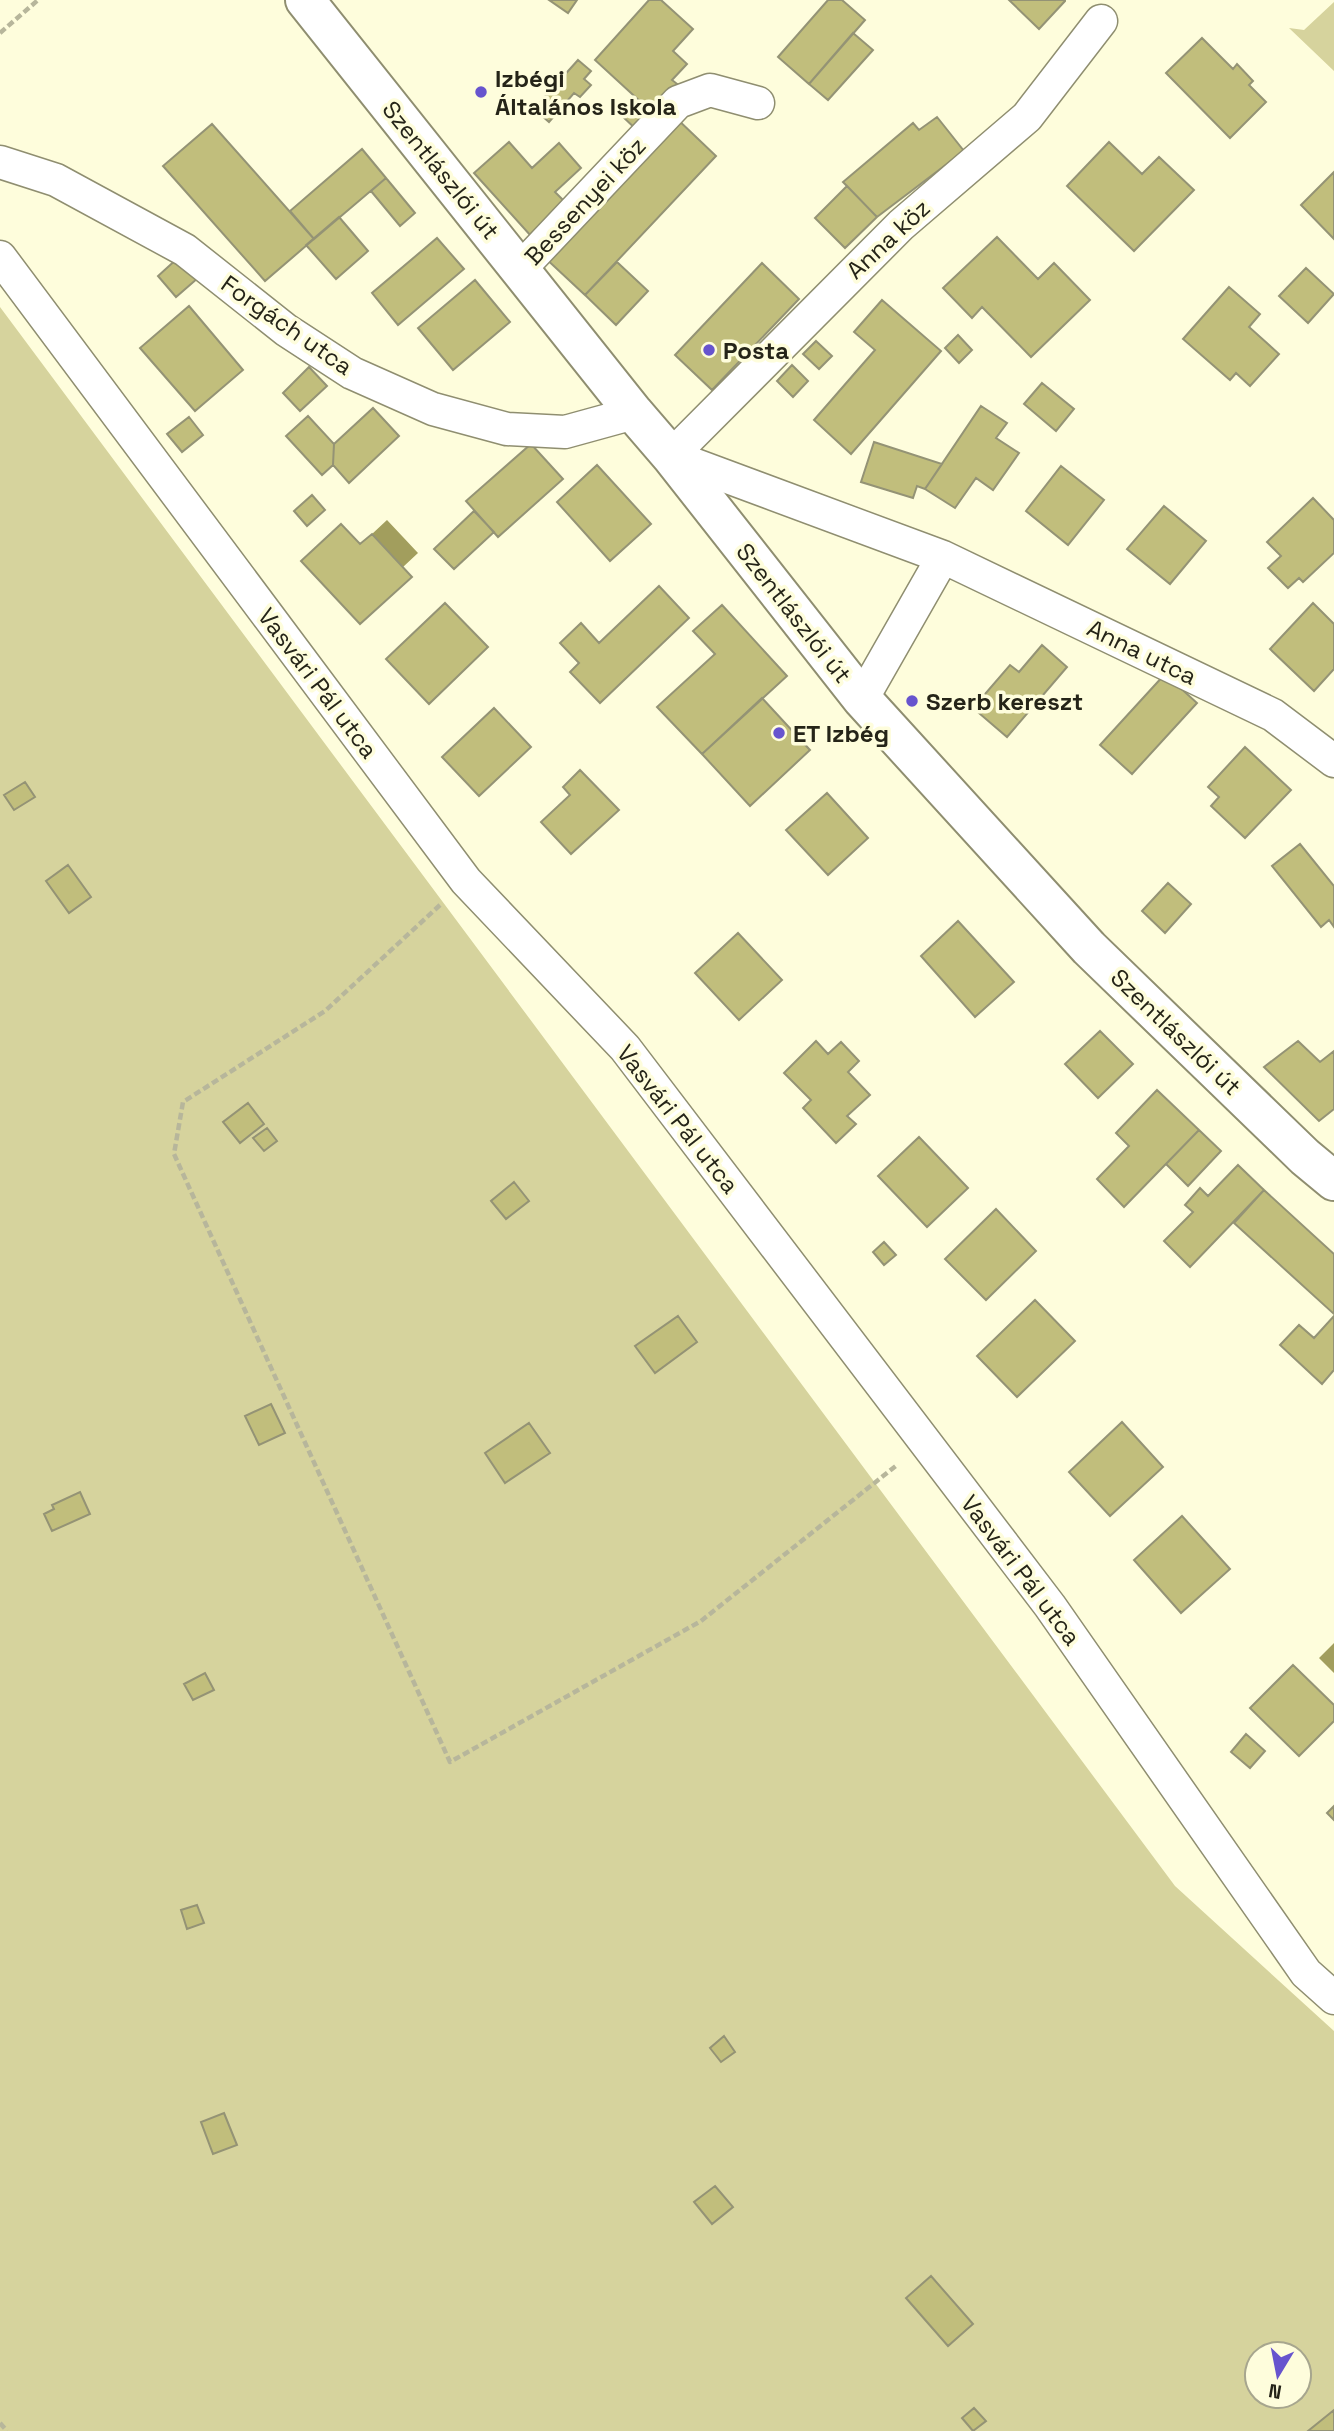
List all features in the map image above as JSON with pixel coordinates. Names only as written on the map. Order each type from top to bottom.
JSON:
[{"type":"main road","name":"Szentlászlói út","points":[[305,0],[862,699],[1089,948],[1305,1157],[1334,1181]]},
{"type":"street","name":"Anna köz","points":[[671,456],[901,225],[1027,117],[1101,21]]},
{"type":"street","name":"Bessenyei köz","points":[[520,269],[678,102],[710,90],[758,103]]},
{"type":"street","name":"Forgách utca","points":[[0,162],[56,180],[185,250],[286,330],[352,373],[433,409],[507,429],[565,432],[634,414]]},
{"type":"street","name":"Vasvári Pál utca","points":[[0,257],[466,881],[625,1048],[1050,1606],[1306,1973],[1334,1998]]},
{"type":"street","name":"Anna utca","points":[[671,456],[943,556],[1273,715],[1334,761]]},
{"type":"street","points":[[862,699],[943,556]]},
{"type":"path","points":[[0,33],[38,0]]},
{"type":"path","points":[[466,881],[325,1011],[183,1102],[174,1154],[450,1762],[701,1621],[925,1443]]},
{"type":"path","points":[[0,2423],[7,2431]]},
{"type":"shaded area","points":[[1334,2],[1334,71],[1289,28],[1304,30]]},
{"type":"shaded area","points":[[0,307],[1175,1886],[1334,2031],[1334,2431],[0,2431]]},
{"type":"shaded area","points":[[387,520],[418,553],[403,567],[372,534]]},
{"type":"shaded area","points":[[1334,1643],[1334,1673],[1319,1658]]},
{"type":"building","points":[[549,0],[577,0],[568,13]]},
{"type":"building","points":[[649,0],[661,0],[693,29],[673,51],[687,64],[672,80],[681,87],[655,115],[595,60]]},
{"type":"building","points":[[828,0],[842,0],[865,20],[809,84],[778,57]]},
{"type":"building","points":[[1009,0],[1065,0],[1065,1],[1039,29]]},
{"type":"building","points":[[853,33],[873,50],[828,100],[809,84]]},
{"type":"building","points":[[1202,38],[1233,69],[1237,64],[1253,81],[1249,85],[1266,102],[1230,138],[1166,73]]},
{"type":"building","points":[[578,60],[591,71],[584,79],[591,85],[580,97],[574,93],[549,122],[534,109]]},
{"type":"building","points":[[635,102],[652,118],[639,132],[622,116]]},
{"type":"building","points":[[674,116],[716,156],[585,295],[542,255]]},
{"type":"building","points":[[937,117],[964,151],[877,217],[843,182],[913,123],[919,130]]},
{"type":"building","points":[[212,124],[314,239],[265,281],[163,166]]},
{"type":"building","points":[[509,142],[532,168],[559,143],[581,168],[555,192],[566,203],[531,236],[474,173]]},
{"type":"building","points":[[1109,142],[1142,174],[1159,157],[1194,190],[1134,251],[1067,186]]},
{"type":"building","points":[[362,149],[386,178],[314,239],[290,211]]},
{"type":"building","points":[[1334,172],[1334,239],[1301,205]]},
{"type":"building","points":[[386,178],[415,213],[400,226],[371,191]]},
{"type":"building","points":[[847,186],[877,217],[845,248],[815,218]]},
{"type":"building","points":[[339,217],[368,251],[336,279],[306,245]]},
{"type":"building","points":[[997,237],[1038,279],[1054,263],[1090,300],[1031,357],[982,307],[972,318],[943,288]]},
{"type":"building","points":[[437,238],[464,269],[398,325],[372,293]]},
{"type":"building","points":[[179,257],[198,278],[176,297],[158,276]]},
{"type":"building","points":[[617,262],[648,291],[616,325],[585,295]]},
{"type":"building","points":[[762,263],[799,299],[712,390],[675,355]]},
{"type":"building","points":[[1306,268],[1334,294],[1308,323],[1279,296]]},
{"type":"building","points":[[475,280],[510,322],[453,370],[418,328]]},
{"type":"building","points":[[1229,287],[1260,314],[1249,327],[1279,354],[1250,386],[1236,373],[1230,380],[1183,339]]},
{"type":"building","points":[[882,300],[941,351],[851,454],[814,420],[875,350],[854,332]]},
{"type":"building","points":[[189,306],[243,370],[195,411],[140,348]]},
{"type":"building","points":[[958,335],[972,350],[959,363],[945,348]]},
{"type":"building","points":[[816,341],[832,356],[819,369],[803,354]]},
{"type":"building","points":[[792,365],[808,381],[793,397],[777,381]]},
{"type":"building","points":[[309,367],[327,386],[300,411],[283,393]]},
{"type":"building","points":[[1042,383],[1074,409],[1056,431],[1024,404]]},
{"type":"building","points":[[981,406],[1007,423],[996,438],[1019,453],[993,490],[976,478],[955,508],[925,489]]},
{"type":"building","points":[[373,408],[399,436],[349,483],[333,465],[334,444]]},
{"type":"building","points":[[308,416],[334,444],[333,465],[322,475],[286,436]]},
{"type":"building","points":[[189,417],[203,435],[182,452],[167,434]]},
{"type":"building","points":[[874,442],[942,464],[925,489],[917,486],[913,498],[861,482]]},
{"type":"building","points":[[531,444],[563,479],[498,537],[466,501]]},
{"type":"building","points":[[597,465],[651,524],[610,561],[557,502]]},
{"type":"building","points":[[1061,466],[1104,500],[1068,545],[1026,511]]},
{"type":"building","points":[[312,495],[325,510],[307,526],[294,511]]},
{"type":"building","points":[[1313,498],[1334,520],[1334,553],[1303,582],[1299,578],[1288,588],[1268,568],[1281,556],[1267,542]]},
{"type":"building","points":[[1164,506],[1206,541],[1170,584],[1127,549]]},
{"type":"building","points":[[474,511],[494,532],[454,569],[434,549]]},
{"type":"building","points":[[341,524],[360,544],[372,534],[412,577],[360,624],[301,561]]},
{"type":"building","points":[[659,586],[689,618],[600,703],[570,672],[579,663],[560,643],[581,623],[599,643]]},
{"type":"building","points":[[445,603],[488,647],[429,704],[386,659]]},
{"type":"building","points":[[1313,603],[1334,624],[1334,669],[1314,691],[1270,649]]},
{"type":"building","points":[[722,605],[787,676],[702,754],[657,707],[715,654],[693,631]]},
{"type":"building","points":[[1042,645],[1067,667],[1007,737],[973,708],[1010,665],[1019,672]]},
{"type":"building","points":[[1165,674],[1197,703],[1132,774],[1100,745]]},
{"type":"building","points":[[762,698],[810,750],[750,806],[702,754]]},
{"type":"building","points":[[494,708],[531,747],[479,796],[442,757]]},
{"type":"building","points":[[1245,747],[1291,790],[1245,838],[1211,806],[1219,797],[1208,787]]},
{"type":"building","points":[[580,770],[619,810],[571,854],[541,822],[570,795],[563,787]]},
{"type":"building","points":[[25,782],[35,797],[14,810],[4,795]]},
{"type":"building","points":[[827,793],[868,838],[828,875],[786,830]]},
{"type":"building","points":[[1300,844],[1334,886],[1334,927],[1329,920],[1321,927],[1272,866]]},
{"type":"building","points":[[68,865],[91,897],[69,913],[46,881]]},
{"type":"building","points":[[1168,883],[1191,904],[1165,933],[1142,911]]},
{"type":"building","points":[[958,921],[1014,982],[975,1017],[921,956]]},
{"type":"building","points":[[738,933],[782,980],[739,1020],[695,973]]},
{"type":"building","points":[[1100,1031],[1133,1064],[1098,1098],[1065,1064]]},
{"type":"building","points":[[816,1041],[828,1054],[841,1042],[859,1061],[848,1072],[870,1095],[847,1116],[856,1124],[836,1143],[803,1108],[811,1100],[784,1073]]},
{"type":"building","points":[[1298,1041],[1320,1062],[1334,1051],[1334,1109],[1319,1121],[1264,1067]]},
{"type":"building","points":[[1157,1090],[1199,1130],[1124,1207],[1097,1179],[1129,1146],[1116,1133]]},
{"type":"building","points":[[248,1103],[264,1124],[240,1143],[223,1122]]},
{"type":"building","points":[[267,1128],[277,1141],[264,1151],[253,1138]]},
{"type":"building","points":[[1199,1130],[1221,1151],[1188,1186],[1166,1164]]},
{"type":"building","points":[[919,1137],[968,1188],[927,1227],[878,1176]]},
{"type":"building","points":[[1238,1165],[1264,1190],[1190,1267],[1164,1241],[1193,1212],[1185,1205],[1200,1188],[1208,1196]]},
{"type":"building","points":[[514,1182],[529,1201],[506,1219],[491,1201]]},
{"type":"building","points":[[1264,1190],[1334,1254],[1334,1314],[1234,1223]]},
{"type":"building","points":[[996,1209],[1036,1251],[986,1300],[945,1259]]},
{"type":"building","points":[[884,1242],[896,1255],[884,1265],[873,1252]]},
{"type":"building","points":[[1035,1300],[1075,1341],[1017,1397],[977,1356]]},
{"type":"building","points":[[678,1316],[697,1342],[655,1373],[635,1346]]},
{"type":"building","points":[[1334,1316],[1334,1370],[1322,1384],[1280,1345],[1299,1325],[1314,1338]]},
{"type":"building","points":[[271,1404],[285,1433],[259,1445],[245,1416]]},
{"type":"building","points":[[1122,1422],[1163,1467],[1110,1516],[1069,1472]]},
{"type":"building","points":[[529,1423],[550,1453],[505,1483],[485,1453]]},
{"type":"building","points":[[80,1492],[90,1514],[52,1531],[44,1514],[54,1509],[52,1505]]},
{"type":"building","points":[[1182,1516],[1230,1569],[1181,1613],[1134,1560]]},
{"type":"building","points":[[1293,1665],[1334,1705],[1334,1721],[1299,1756],[1250,1708]]},
{"type":"building","points":[[205,1673],[214,1690],[193,1700],[184,1684]]},
{"type":"building","points":[[1246,1734],[1265,1751],[1250,1768],[1231,1752]]},
{"type":"building","points":[[1334,1806],[1334,1820],[1327,1813]]},
{"type":"building","points":[[197,1905],[204,1923],[187,1929],[181,1910]]},
{"type":"building","points":[[724,2036],[735,2052],[721,2062],[710,2048]]},
{"type":"building","points":[[224,2113],[237,2145],[213,2154],[201,2122]]},
{"type":"building","points":[[715,2186],[733,2207],[712,2224],[694,2202]]},
{"type":"building","points":[[931,2276],[973,2324],[948,2346],[906,2298]]},
{"type":"building","points":[[974,2408],[986,2421],[973,2431],[962,2418]]},
{"type":"building","points":[[1334,2410],[1334,2431],[1308,2431]]},
{"type":"place","name":"Izbégi Általános Iskola","points":[[481,92]]},
{"type":"place","name":"Posta","points":[[709,350]]},
{"type":"place","name":"Szerb kereszt","points":[[912,701]]},
{"type":"place","name":"ET Izbég","points":[[779,733]]}]
